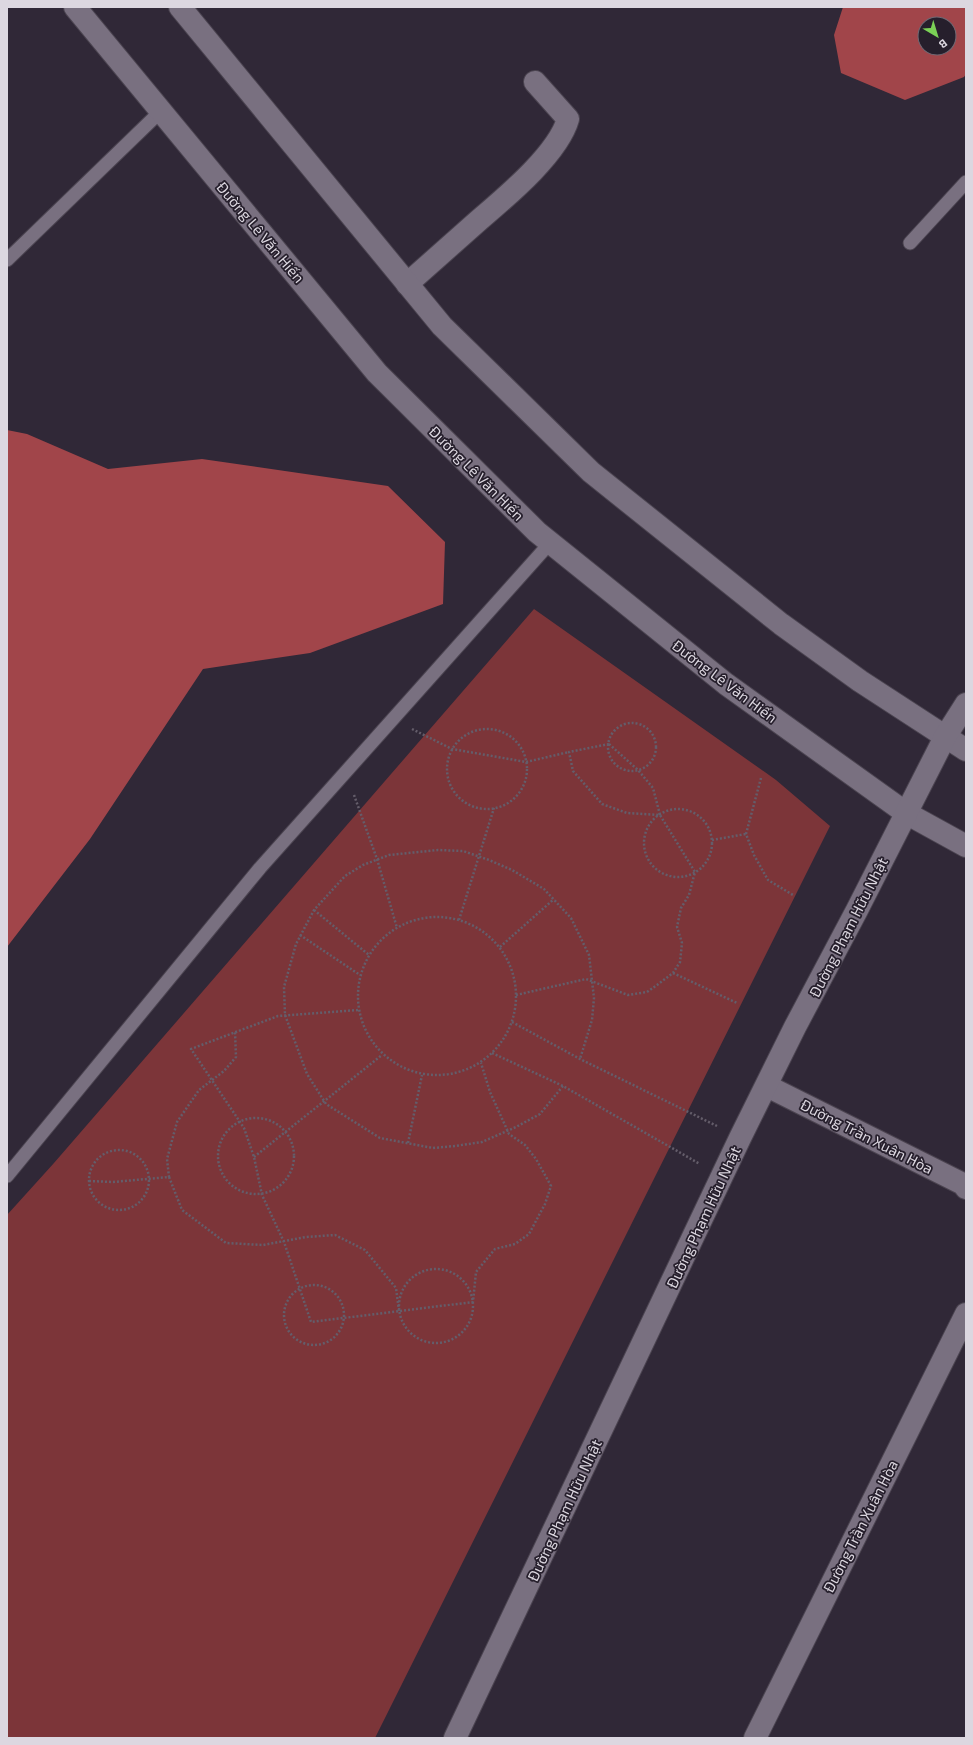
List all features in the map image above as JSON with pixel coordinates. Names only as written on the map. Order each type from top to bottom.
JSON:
[{"type":"main road","name":"Đường Lê Văn Hiến","points":[[75,7],[377,373],[537,532],[726,684],[906,813],[966,846]]},
{"type":"main road","points":[[180,7],[442,326],[591,472],[780,624],[860,681],[966,750]]},
{"type":"main road","points":[[407,284],[513,190],[550,151],[565,130],[568,119],[535,82]]},
{"type":"main road","name":"Đường Phạm Hữu Nhật","points":[[455,1738],[740,1138],[768,1086],[795,1027],[945,737],[966,704]]},
{"type":"main road","name":"Đường Trần Xuân Hòa","points":[[768,1086],[963,1184],[966,1188]]},
{"type":"main road","name":"Đường Trần Xuân Hòa","points":[[754,1738],[966,1314]]},
{"type":"lane","points":[[7,260],[161,111]]},
{"type":"lane","points":[[910,243],[966,182]]},
{"type":"lane","points":[[7,1176],[260,868],[550,542]]},
{"type":"path","points":[[392,719],[452,749],[526,762],[609,744]]},
{"type":"path","points":[[629,723],[637,723],[645,726],[655,739],[655,754],[645,767],[638,770],[623,769],[617,765],[609,752],[611,737],[622,725],[629,723]]},
{"type":"path","points":[[487,728],[501,731],[513,738],[522,749],[526,762],[527,774],[523,786],[516,796],[506,804],[494,808],[481,808],[469,804],[458,797],[451,786],[447,774],[448,761],[452,749],[462,738],[473,731],[487,728]]},
{"type":"path","points":[[516,995],[586,979],[628,995],[647,992],[673,972],[680,962],[682,943],[677,927],[681,908],[689,895],[695,872],[660,815],[653,788],[638,770],[609,744]]},
{"type":"path","points":[[569,752],[573,771],[602,804],[627,813],[660,815]]},
{"type":"path","points":[[346,772],[377,859],[397,928]]},
{"type":"path","points":[[761,778],[746,834],[754,855],[768,880],[793,895]]},
{"type":"path","points":[[459,920],[494,808]]},
{"type":"path","points":[[670,810],[682,810],[693,813],[703,819],[709,829],[712,840],[712,850],[703,866],[695,872],[685,876],[673,877],[662,873],[653,866],[646,856],[644,844],[646,833],[651,822],[670,810]]},
{"type":"path","points":[[712,840],[746,834]]},
{"type":"path","points":[[563,1086],[540,1114],[482,1142],[433,1148],[380,1138],[348,1119],[324,1102],[307,1074],[285,1015],[284,987],[296,944],[314,910],[345,876],[363,865],[389,854],[438,850],[463,852],[478,856],[512,870],[544,889],[554,899],[571,918],[589,955],[594,998],[592,1020],[580,1059]]},
{"type":"path","points":[[500,947],[554,899]]},
{"type":"path","points":[[314,910],[369,955]]},
{"type":"path","points":[[438,917],[459,920],[482,930],[500,947],[512,970],[516,995],[512,1022],[504,1039],[481,1063],[462,1072],[442,1076],[422,1075],[400,1068],[382,1055],[366,1034],[358,1010],[357,992],[360,976],[369,955],[381,939],[397,928],[417,919],[438,917]]},
{"type":"path","points":[[300,935],[360,976]]},
{"type":"path","points":[[673,972],[736,1003]]},
{"type":"path","points":[[358,1010],[278,1016],[192,1049],[240,1121],[254,1157],[262,1195],[284,1242],[310,1322],[473,1302]]},
{"type":"path","points":[[512,1022],[580,1059],[740,1138]]},
{"type":"path","points":[[234,1032],[236,1057],[224,1071],[199,1090],[176,1122],[167,1159],[169,1177],[182,1210],[226,1242],[263,1245],[306,1237],[335,1235],[365,1250],[396,1288],[402,1322],[418,1339],[428,1342],[440,1343],[451,1340],[461,1333],[468,1324],[472,1314],[476,1272],[496,1249],[514,1244],[529,1234],[545,1204],[551,1186],[529,1150],[507,1131],[490,1092],[481,1063]]},
{"type":"path","points":[[492,1053],[563,1086],[722,1177]]},
{"type":"path","points":[[254,1157],[382,1055]]},
{"type":"path","points":[[408,1143],[422,1075]]},
{"type":"path","points":[[253,1118],[265,1119],[277,1124],[286,1132],[293,1144],[295,1157],[292,1170],[285,1181],[275,1190],[262,1195],[238,1191],[228,1183],[221,1173],[217,1161],[218,1149],[222,1137],[230,1128],[240,1121],[253,1118]]},
{"type":"path","points":[[118,1150],[133,1153],[141,1160],[147,1169],[149,1179],[143,1197],[137,1204],[119,1210],[110,1209],[98,1202],[90,1190],[89,1181],[90,1171],[95,1162],[103,1155],[118,1150]]},
{"type":"path","points":[[89,1181],[113,1182],[169,1177]]},
{"type":"path","points":[[399,1311],[400,1298],[405,1286],[414,1277],[425,1271],[438,1269],[451,1272],[461,1279],[469,1290],[473,1302]]},
{"type":"path","points":[[317,1284],[327,1287],[340,1299],[344,1308],[345,1317],[342,1327],[336,1336],[328,1342],[307,1345],[297,1340],[290,1333],[285,1324],[283,1314],[286,1303],[291,1295],[299,1288],[317,1284]]},
{"type":"shaded area","points":[[843,7],[966,7],[966,74],[964,77],[905,100],[841,73],[834,35]]},
{"type":"shaded area","points":[[7,430],[27,434],[108,469],[202,459],[388,486],[445,542],[443,604],[310,653],[203,669],[90,839],[7,947]]},
{"type":"shaded area","points":[[534,609],[776,780],[830,826],[375,1738],[7,1738],[7,1215],[54,1163]]}]
